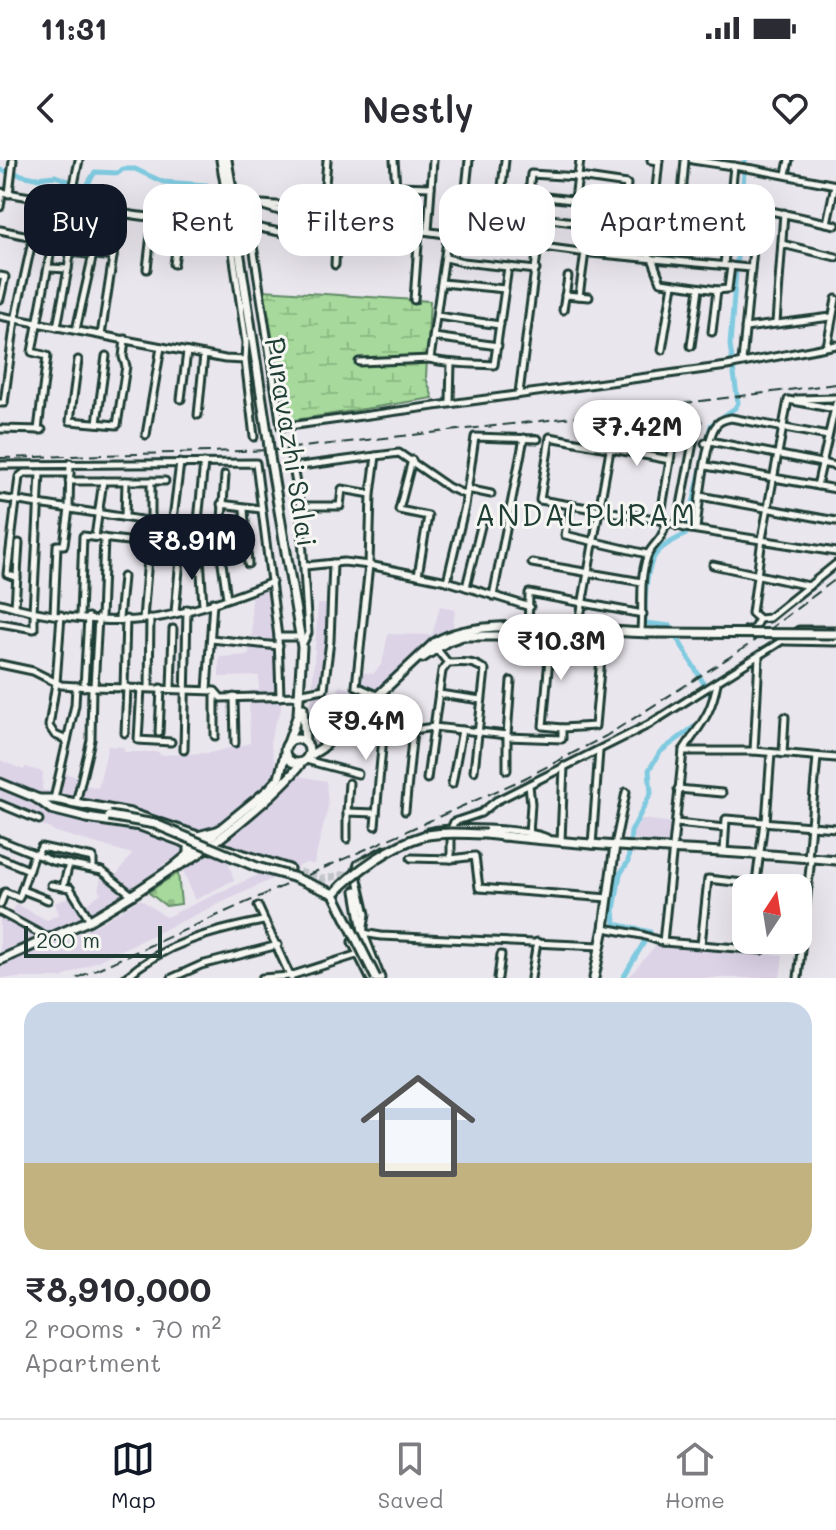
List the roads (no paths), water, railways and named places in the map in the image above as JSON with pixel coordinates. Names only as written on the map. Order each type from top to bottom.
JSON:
[{"type":"main road","name":"Puravazhi Salai","points":[[221,160],[227,184]]},
{"type":"main road","name":"Puravazhi Salai","points":[[227,160],[230,184]]},
{"type":"main road","name":"Puravazhi Salai","points":[[240,256],[302,647],[301,695],[306,743]]},
{"type":"main road","points":[[171,869],[183,865],[206,849],[445,636],[464,630],[602,634],[836,632]]},
{"type":"main road","points":[[529,632],[551,635],[577,633]]},
{"type":"main road","name":"Puravazhi Salai","points":[[288,743],[301,695]]},
{"type":"main road","points":[[0,960],[90,920],[171,869],[193,846],[268,790],[279,778],[288,743],[295,739],[306,743],[333,737]]},
{"type":"main road","points":[[305,760],[306,743]]},
{"type":"main road","points":[[285,754],[289,761],[305,760]]},
{"type":"main road","points":[[1,786],[37,799],[155,824],[257,867],[293,877],[334,894],[376,976]]},
{"type":"main road","points":[[37,799],[54,799],[130,813],[198,836],[217,831]]},
{"type":"main road","points":[[37,799],[51,809],[140,826],[193,846],[206,849],[216,846],[289,869]]},
{"type":"main road","points":[[230,828],[225,843],[230,850]]},
{"type":"main road","points":[[334,894],[353,874],[403,844],[424,836],[486,834],[592,845],[836,860]]},
{"type":"main road","points":[[594,978],[615,845]]},
{"type":"main road","points":[[356,891],[363,933],[376,976]]},
{"type":"main road","points":[[363,933],[353,942],[376,976]]},
{"type":"street","points":[[0,207],[13,160]]},
{"type":"street","points":[[74,184],[79,160]]},
{"type":"street","points":[[325,184],[327,160]]},
{"type":"street","points":[[394,160],[396,186],[431,187]]},
{"type":"street","points":[[428,231],[433,160]]},
{"type":"street","points":[[466,184],[469,160]]},
{"type":"street","points":[[502,184],[505,160]]},
{"type":"street","points":[[578,184],[580,160]]},
{"type":"street","points":[[651,160],[659,160],[657,184]]},
{"type":"street","points":[[683,184],[685,160]]},
{"type":"street","points":[[692,160],[726,162],[835,185],[827,223]]},
{"type":"street","points":[[786,174],[789,160]]},
{"type":"street","points":[[732,184],[734,166]]},
{"type":"street","points":[[530,184],[531,174],[627,184]]},
{"type":"street","points":[[4,193],[24,196]]},
{"type":"street","points":[[739,363],[757,208],[836,225]]},
{"type":"street","points":[[776,323],[784,213]]},
{"type":"street","points":[[0,230],[24,235]]},
{"type":"street","points":[[423,230],[439,233]]},
{"type":"street","points":[[782,244],[836,257]]},
{"type":"street","points":[[0,403],[4,403],[15,320],[29,256]]},
{"type":"street","points":[[0,429],[40,430],[47,356],[32,352],[51,256]]},
{"type":"street","points":[[57,327],[70,256]]},
{"type":"street","points":[[76,330],[93,256]]},
{"type":"street","points":[[101,335],[113,257],[106,256]]},
{"type":"street","points":[[147,269],[148,256]]},
{"type":"street","points":[[174,264],[175,256]]},
{"type":"street","points":[[233,256],[246,343],[245,360],[254,437]]},
{"type":"street","points":[[255,256],[281,427],[727,366],[836,345]]},
{"type":"street","points":[[335,256],[335,265]]},
{"type":"street","points":[[414,300],[417,256]]},
{"type":"street","points":[[519,393],[537,256]]},
{"type":"street","points":[[579,296],[584,256]]},
{"type":"street","points":[[629,256],[750,268]]},
{"type":"street","points":[[650,258],[661,282],[717,290],[728,289],[730,256]]},
{"type":"street","points":[[430,359],[446,258],[536,270]]},
{"type":"street","points":[[359,362],[430,359],[494,365],[508,267]]},
{"type":"street","points":[[49,268],[68,269]]},
{"type":"street","points":[[0,276],[5,277],[0,299]]},
{"type":"street","points":[[563,310],[568,277]]},
{"type":"street","points":[[442,283],[505,289]]},
{"type":"street","points":[[662,350],[673,284]]},
{"type":"street","points":[[691,346],[699,287]]},
{"type":"street","points":[[712,332],[717,290]]},
{"type":"street","points":[[565,295],[589,297]]},
{"type":"street","points":[[827,346],[836,299]]},
{"type":"street","points":[[0,316],[245,360]]},
{"type":"street","points":[[437,316],[500,325]]},
{"type":"street","points":[[745,328],[831,317]]},
{"type":"street","points":[[434,337],[498,346]]},
{"type":"street","points":[[78,360],[70,421],[117,425],[126,366],[123,357],[125,339]]},
{"type":"street","points":[[146,435],[161,347]]},
{"type":"street","points":[[181,399],[187,352]]},
{"type":"street","points":[[198,415],[204,355]]},
{"type":"street","points":[[97,423],[106,356]]},
{"type":"street","points":[[450,402],[451,363]]},
{"type":"street","points":[[788,400],[836,403]]},
{"type":"street","points":[[788,400],[836,403]]},
{"type":"street","points":[[788,400],[756,573],[752,613],[759,619],[769,618],[836,564]]},
{"type":"street","points":[[817,486],[836,403]]},
{"type":"street","points":[[690,528],[700,496],[708,442],[715,426],[731,418],[828,436]]},
{"type":"street","points":[[641,630],[642,582],[647,554],[663,538],[677,419],[697,422],[677,526]]},
{"type":"street","points":[[577,633],[613,433],[673,442]]},
{"type":"street","points":[[447,581],[467,492],[475,437],[538,439]]},
{"type":"street","points":[[670,460],[550,437],[540,500],[836,552]]},
{"type":"street","points":[[493,596],[524,438]]},
{"type":"street","points":[[708,442],[777,452],[836,466]]},
{"type":"street","points":[[290,451],[300,506],[305,566],[308,633],[302,647]]},
{"type":"street","points":[[293,467],[399,453],[448,487],[491,494]]},
{"type":"street","points":[[375,826],[384,725],[378,697],[356,686],[369,565],[371,494],[376,456]]},
{"type":"street","points":[[412,460],[399,510],[428,516],[418,575]]},
{"type":"street","points":[[54,614],[57,545],[64,545],[70,463]]},
{"type":"street","points":[[175,612],[181,549],[175,528],[180,463]]},
{"type":"street","points":[[196,540],[204,463]]},
{"type":"street","points":[[0,465],[256,463],[279,646],[280,697]]},
{"type":"street","points":[[706,466],[836,489]]},
{"type":"street","points":[[17,578],[7,574],[19,477],[24,473],[70,473]]},
{"type":"street","points":[[0,623],[34,629],[40,473]]},
{"type":"street","points":[[225,475],[220,549],[227,598]]},
{"type":"street","points":[[69,481],[165,481]]},
{"type":"street","points":[[95,537],[103,481]]},
{"type":"street","points":[[125,517],[126,481]]},
{"type":"street","points":[[149,688],[146,617],[151,481]]},
{"type":"street","points":[[300,506],[340,506],[342,489],[371,494]]},
{"type":"street","points":[[700,496],[836,521]]},
{"type":"street","points":[[0,498],[175,528],[199,541],[203,605]]},
{"type":"street","points":[[221,504],[261,509]]},
{"type":"street","points":[[571,505],[565,535],[647,554]]},
{"type":"street","points":[[244,509],[248,564]]},
{"type":"street","points":[[466,587],[483,518]]},
{"type":"street","points":[[80,617],[83,536],[164,545]]},
{"type":"street","points":[[76,804],[91,740],[104,538]]},
{"type":"street","points":[[15,607],[19,543]]},
{"type":"street","points":[[305,566],[333,563],[369,565],[447,581],[530,607]]},
{"type":"street","points":[[0,664],[33,671],[56,683],[207,690],[215,691],[221,698],[280,697],[324,689],[330,641],[333,563]]},
{"type":"street","points":[[532,563],[642,582]]},
{"type":"street","points":[[713,565],[809,586]]},
{"type":"street","points":[[123,577],[125,733]]},
{"type":"street","points":[[0,603],[34,612],[123,619],[203,605],[272,581]]},
{"type":"street","points":[[529,632],[529,593],[643,614]]},
{"type":"street","points":[[207,690],[213,602]]},
{"type":"street","points":[[184,750],[187,609]]},
{"type":"street","points":[[61,615],[49,726],[55,735],[67,740]]},
{"type":"street","points":[[54,799],[80,686],[88,617]]},
{"type":"street","points":[[551,635],[543,726],[595,726],[602,634],[641,630],[753,630],[759,619]]},
{"type":"street","points":[[171,688],[173,629]]},
{"type":"street","points":[[451,859],[451,829],[454,822],[481,813],[496,801],[599,751],[718,682],[799,630],[836,632]]},
{"type":"street","points":[[278,637],[300,637]]},
{"type":"street","points":[[211,639],[279,646]]},
{"type":"street","points":[[778,642],[836,642]]},
{"type":"street","points":[[435,646],[448,663]]},
{"type":"street","points":[[754,751],[759,655]]},
{"type":"street","points":[[427,779],[442,671],[448,663],[463,662],[485,670],[474,771]]},
{"type":"street","points":[[507,770],[511,681]]},
{"type":"street","points":[[663,942],[683,751],[706,720],[718,682]]},
{"type":"street","points":[[141,688],[138,740],[171,742]]},
{"type":"street","points":[[159,733],[161,688]]},
{"type":"street","points":[[215,691],[215,736]]},
{"type":"street","points":[[439,694],[481,700]]},
{"type":"street","points":[[234,697],[235,743]]},
{"type":"street","points":[[783,754],[785,717]]},
{"type":"street","points":[[384,725],[413,730],[434,727],[562,739],[562,728]]},
{"type":"street","points":[[405,811],[413,730]]},
{"type":"street","points":[[452,784],[462,730]]},
{"type":"street","points":[[592,845],[599,751]]},
{"type":"street","points":[[683,751],[754,751],[836,758]]},
{"type":"street","points":[[757,874],[771,753]]},
{"type":"street","points":[[809,874],[817,757]]},
{"type":"street","points":[[305,760],[358,774]]},
{"type":"street","points":[[564,766],[564,814],[557,842],[529,834],[451,829],[411,837],[358,864],[356,871],[366,914],[363,933],[601,946]]},
{"type":"street","points":[[347,839],[349,783]]},
{"type":"street","points":[[529,785],[529,834]]},
{"type":"street","points":[[678,789],[722,793]]},
{"type":"street","points":[[615,845],[626,792]]},
{"type":"street","points":[[0,804],[39,820]]},
{"type":"street","points":[[347,812],[376,813]]},
{"type":"street","points":[[724,851],[726,819],[836,828]]},
{"type":"street","points":[[676,823],[725,828]]},
{"type":"street","points":[[0,840],[35,854],[102,871],[132,895]]},
{"type":"street","points":[[0,905],[5,892],[19,898],[35,854],[41,847],[93,858],[93,869]]},
{"type":"street","points":[[411,858],[475,856],[479,888],[609,898]]},
{"type":"street","points":[[0,858],[29,870]]},
{"type":"street","points":[[63,887],[69,864]]},
{"type":"street","points":[[701,945],[708,879],[732,883]]},
{"type":"street","points":[[51,885],[70,888],[90,920]]},
{"type":"street","points":[[22,890],[48,900]]},
{"type":"street","points":[[258,906],[290,977]]},
{"type":"street","points":[[0,912],[46,937]]},
{"type":"street","points":[[125,978],[159,953],[185,941],[225,928],[263,921]]},
{"type":"street","points":[[604,928],[663,942],[732,947]]},
{"type":"street","points":[[531,978],[537,942]]},
{"type":"street","points":[[172,978],[201,965],[278,945]]},
{"type":"street","points":[[262,978],[290,977],[359,954]]},
{"type":"street","points":[[798,978],[800,954]]},
{"type":"street","points":[[498,978],[501,955]]},
{"type":"waterway","points":[[671,626],[645,623],[648,572],[660,550],[686,534],[711,425],[738,403],[730,345],[745,160]]},
{"type":"waterway","points":[[0,170],[35,178],[55,176],[86,187],[95,172],[118,173],[123,169],[135,169],[163,182],[192,184]]},
{"type":"waterway","points":[[675,634],[712,698]]},
{"type":"waterway","points":[[623,978],[650,932],[615,924],[614,910],[620,874],[628,862],[631,832],[651,793],[649,770],[660,752],[702,721]]},
{"type":"tunnel","points":[[289,869],[323,879],[345,874],[356,891]]},
{"type":"railway","points":[[0,458],[275,450],[836,384]]},
{"type":"railway","points":[[77,978],[521,780],[606,736],[747,646],[836,579]]},
{"type":"district","name":"ANDALPURAM","points":[[586,516]]}]
